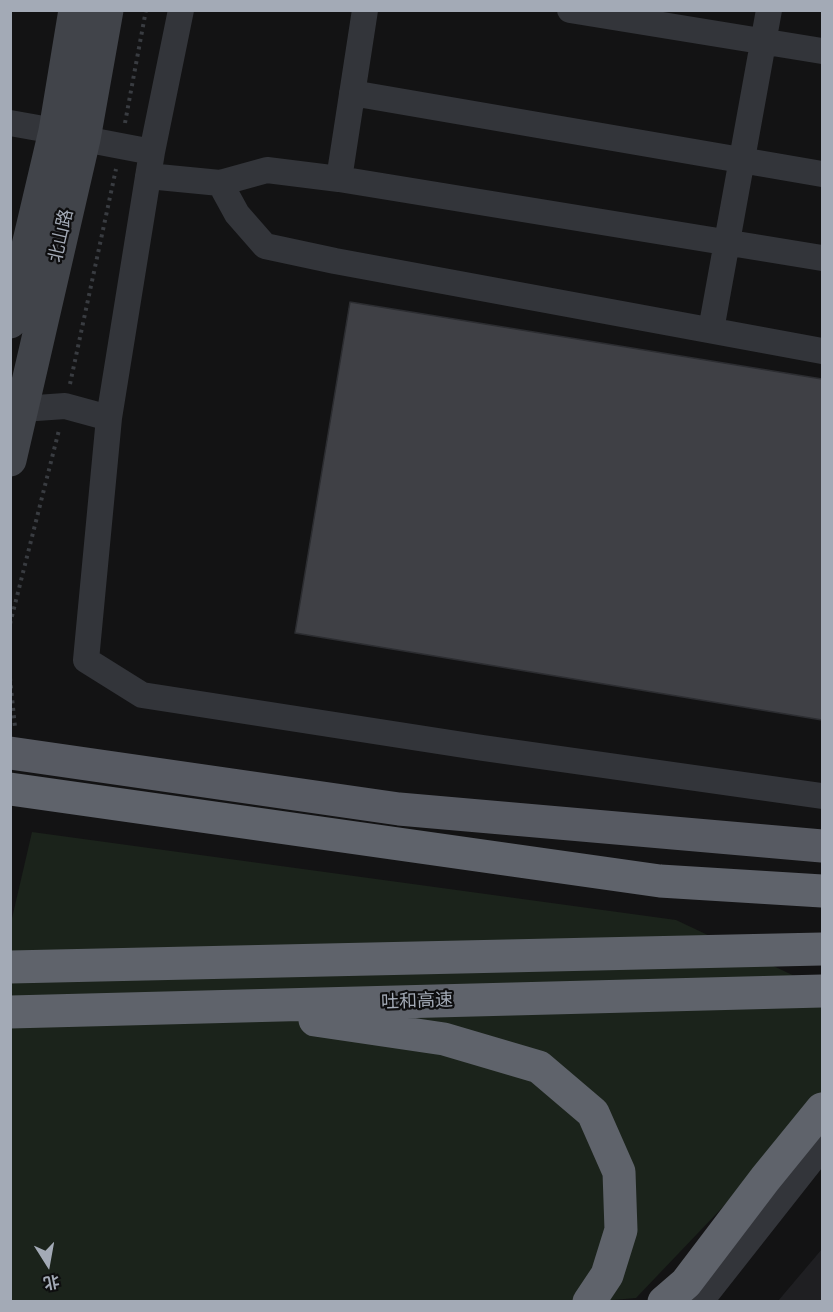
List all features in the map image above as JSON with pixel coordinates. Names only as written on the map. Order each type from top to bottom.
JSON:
[{"type":"highway","points":[[14,754],[399,809],[822,846]]},
{"type":"highway","points":[[10,789],[660,881],[822,891]]},
{"type":"highway","points":[[10,967],[822,948]]},
{"type":"highway","name":"吐和高速","points":[[10,1012],[822,991]]},
{"type":"highway","points":[[215,1008],[444,1039],[539,1067],[593,1113],[619,1173],[621,1230],[607,1275],[589,1302]]},
{"type":"highway","points":[[664,1302],[686,1283],[765,1179],[822,1109]]},
{"type":"main road","name":"北山路","points":[[10,460],[22,409],[69,135],[75,10]]},
{"type":"main road","name":"北山路","points":[[10,322],[107,10]]},
{"type":"street","points":[[181,10],[152,152],[109,418],[86,660],[142,695],[483,748],[822,796]]},
{"type":"street","points":[[339,179],[365,10]]},
{"type":"street","points":[[570,10],[822,51]]},
{"type":"street","points":[[711,330],[770,10]]},
{"type":"street","points":[[352,93],[822,174]]},
{"type":"street","points":[[10,123],[152,152]]},
{"type":"street","points":[[148,177],[220,183],[267,171],[339,179],[822,258]]},
{"type":"street","points":[[220,183],[237,213],[265,246],[822,351]]},
{"type":"street","points":[[22,409],[65,406],[109,418]]},
{"type":"street","points":[[700,1302],[822,1148]]},
{"type":"path","points":[[10,624],[65,406],[120,147],[146,10]]},
{"type":"path","points":[[10,678],[14,754]]},
{"type":"shaded area","points":[[32,832],[676,920],[822,989],[822,1103],[636,1298],[589,1302],[11,1302],[10,927]]},
{"type":"shaded area","points":[[822,1249],[822,1301],[778,1301]]},
{"type":"building","points":[[350,302],[822,379],[822,720],[295,633]]}]
